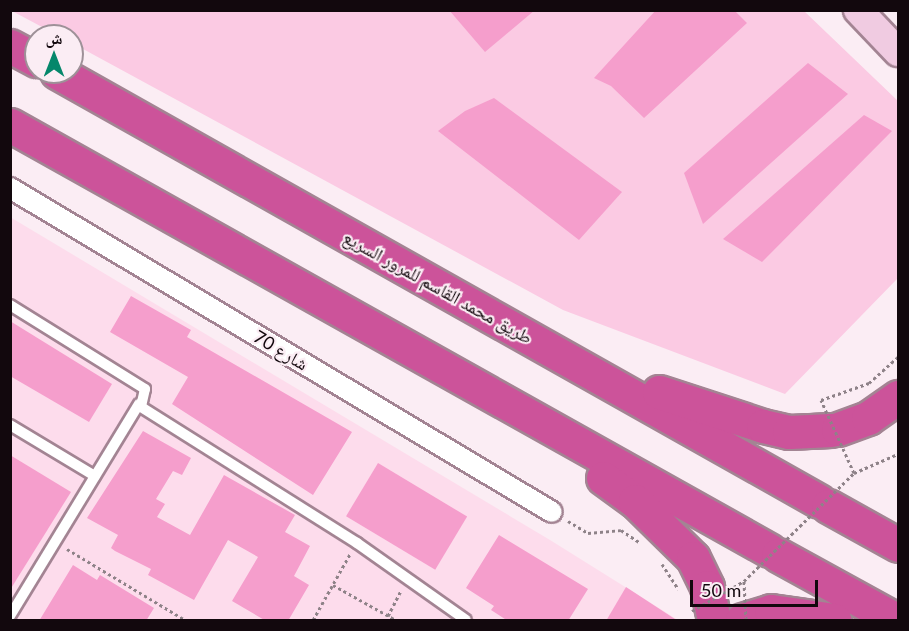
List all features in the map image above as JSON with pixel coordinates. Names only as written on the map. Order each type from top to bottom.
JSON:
[{"type":"highway","points":[[10,46],[24,54]]},
{"type":"highway","name":"طريق محمد القاسم للمرور السريع","points":[[78,84],[898,545]]},
{"type":"highway","points":[[10,125],[896,621]]},
{"type":"highway","points":[[524,335],[712,412],[789,432],[830,420],[868,418],[898,397]]},
{"type":"highway","points":[[488,394],[635,501],[671,535],[701,572],[703,616]]},
{"type":"highway","points":[[744,621],[771,611],[834,621]]},
{"type":"main road","points":[[858,10],[897,50]]},
{"type":"street","name":"شارع 70","points":[[10,188],[552,512]]},
{"type":"lane","points":[[10,305],[145,389],[139,404],[10,616]]},
{"type":"lane","points":[[139,404],[357,543],[466,621]]},
{"type":"lane","points":[[10,425],[95,476]]},
{"type":"path","points":[[855,473],[830,420],[898,357]]},
{"type":"path","points":[[703,616],[744,581],[855,473],[898,453]]},
{"type":"path","points":[[552,512],[588,533],[621,530],[647,548]]},
{"type":"path","points":[[56,542],[185,621]]},
{"type":"path","points":[[313,621],[357,543]]},
{"type":"path","points":[[655,554],[668,572]]},
{"type":"path","points":[[388,616],[408,579]]},
{"type":"path","points":[[744,581],[744,621]]},
{"type":"path","points":[[333,585],[396,621]]},
{"type":"shaded area","points":[[12,11],[804,11],[898,101],[898,278],[785,394],[563,310],[84,50],[84,24],[36,24]]},
{"type":"shaded area","points":[[10,217],[550,540],[678,620],[11,620]]},
{"type":"building","points":[[449,10],[535,10],[485,52]]},
{"type":"building","points":[[656,10],[734,10],[747,23],[644,118],[611,86],[594,78]]},
{"type":"building","points":[[808,63],[848,94],[703,224],[684,173]]},
{"type":"building","points":[[494,98],[622,192],[579,240],[438,131],[465,111]]},
{"type":"building","points":[[864,115],[892,131],[762,262],[723,239]]},
{"type":"building","points":[[131,296],[191,330],[187,337],[352,432],[313,495],[172,404],[188,377],[110,332]]},
{"type":"building","points":[[10,321],[112,384],[89,422],[10,376]]},
{"type":"building","points":[[143,431],[191,458],[182,475],[173,471],[156,499],[165,504],[157,517],[190,535],[224,475],[295,515],[285,532],[310,546],[294,576],[309,585],[288,621],[266,621],[232,601],[258,557],[228,540],[194,600],[148,575],[151,569],[111,548],[118,535],[87,518]]},
{"type":"building","points":[[10,455],[71,492],[10,590]]},
{"type":"building","points":[[378,463],[467,517],[435,570],[346,516]]},
{"type":"building","points":[[499,535],[588,589],[568,621],[508,621],[491,610],[494,606],[466,588]]},
{"type":"building","points":[[73,565],[97,580],[100,575],[154,608],[146,621],[39,621]]},
{"type":"building","points":[[626,587],[678,621],[606,621]]}]
